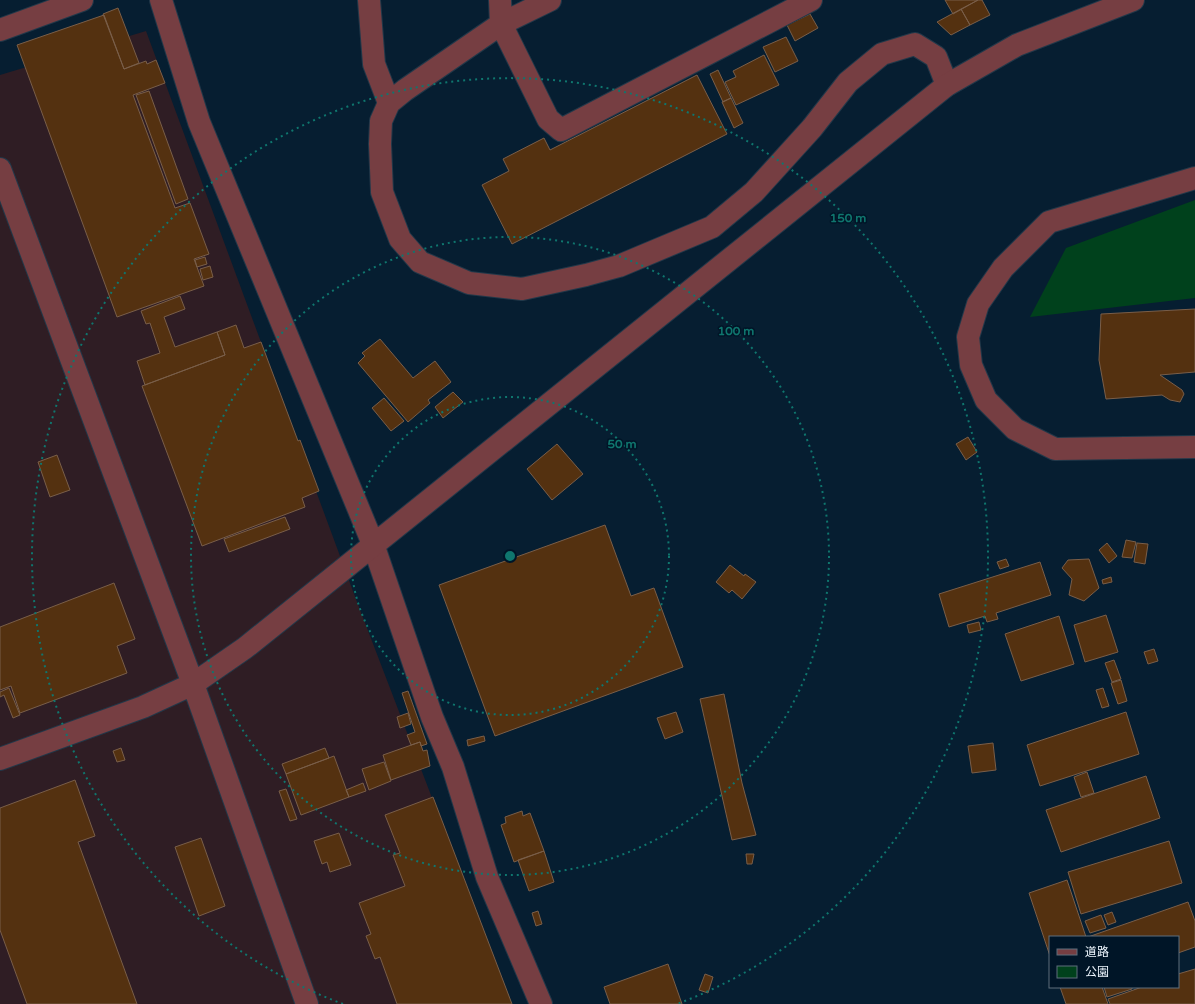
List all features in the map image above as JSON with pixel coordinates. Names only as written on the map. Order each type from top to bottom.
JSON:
[{"type":"street","points":[[0,30],[82,0]]},
{"type":"street","points":[[161,0],[199,122],[373,544],[432,717],[454,767],[487,876],[540,1004]]},
{"type":"street","points":[[369,0],[374,64],[389,103]]},
{"type":"street","points":[[500,0],[501,24],[548,118],[561,130],[811,0]]},
{"type":"street","points":[[550,0],[501,24],[389,103],[381,121],[380,144],[382,192],[400,239],[420,262],[469,283],[522,289],[619,266],[712,227],[754,192],[812,128],[848,82],[882,54],[915,44],[936,57],[947,85]]},
{"type":"street","points":[[0,759],[143,707],[193,684],[245,648],[947,85],[1017,45],[1133,0]]},
{"type":"street","points":[[0,169],[193,684],[307,1004]]},
{"type":"street","points":[[1195,178],[1049,222],[1003,268],[978,304],[968,337],[971,365],[986,400],[1015,429],[1054,450],[1195,447]]},
{"type":"shaded area","points":[[146,31],[357,602],[511,1004],[0,1004],[0,75]]},
{"type":"green space","points":[[1195,200],[1195,298],[1030,317],[1066,248]]},
{"type":"building","points":[[945,0],[978,0],[953,14]]},
{"type":"building","points":[[978,0],[982,0],[990,15],[970,25],[961,9]]},
{"type":"building","points":[[118,8],[139,63],[124,69],[103,14]]},
{"type":"building","points":[[961,9],[970,25],[951,35],[937,22]]},
{"type":"building","points":[[810,14],[818,28],[795,41],[787,25]]},
{"type":"building","points":[[104,15],[124,69],[146,61],[147,64],[156,60],[165,83],[133,95],[175,208],[190,203],[209,254],[194,259],[204,286],[117,317],[17,45]]},
{"type":"building","points":[[786,37],[798,61],[775,72],[763,47]]},
{"type":"building","points":[[764,55],[779,85],[736,105],[725,82],[736,77],[733,71]]},
{"type":"building","points":[[718,70],[731,98],[723,102],[710,74]]},
{"type":"building","points":[[697,75],[727,134],[512,244],[482,185],[509,171],[503,159],[544,138],[550,150]]},
{"type":"building","points":[[149,91],[188,199],[176,204],[136,95]]},
{"type":"building","points":[[731,98],[743,123],[734,128],[722,102]]},
{"type":"building","points":[[205,257],[207,264],[197,267],[195,260]]},
{"type":"building","points":[[210,266],[213,277],[203,280],[200,269]]},
{"type":"building","points":[[180,296],[185,309],[164,317],[175,347],[217,332],[225,355],[145,385],[137,361],[160,353],[150,323],[146,324],[141,311]]},
{"type":"building","points":[[1195,309],[1195,372],[1160,375],[1182,390],[1184,394],[1180,402],[1170,400],[1162,395],[1106,399],[1099,360],[1101,314]]},
{"type":"building","points":[[236,325],[244,348],[261,342],[298,441],[300,440],[319,491],[302,498],[305,507],[202,546],[142,386],[225,355],[217,332]]},
{"type":"building","points":[[380,339],[413,378],[435,361],[451,382],[428,400],[430,403],[408,422],[358,363],[365,356],[362,353]]},
{"type":"building","points":[[453,392],[463,402],[443,418],[435,407]]},
{"type":"building","points":[[384,398],[404,421],[391,431],[372,408]]},
{"type":"building","points":[[968,437],[977,452],[966,460],[956,444]]},
{"type":"building","points":[[557,444],[583,474],[552,500],[527,469]]},
{"type":"building","points":[[57,455],[70,490],[50,497],[38,462]]},
{"type":"building","points":[[285,517],[290,529],[229,552],[224,539]]},
{"type":"building","points":[[605,525],[631,596],[654,588],[683,667],[495,736],[439,585]]},
{"type":"building","points":[[1126,540],[1136,542],[1132,558],[1122,557]]},
{"type":"building","points":[[1107,543],[1117,556],[1109,563],[1099,550]]},
{"type":"building","points":[[1137,543],[1148,544],[1145,564],[1134,562]]},
{"type":"building","points":[[1006,559],[1009,566],[1000,569],[997,562]]},
{"type":"building","points":[[1089,559],[1099,588],[1084,601],[1069,595],[1072,579],[1062,568],[1068,560]]},
{"type":"building","points":[[1040,562],[1051,595],[996,613],[998,619],[987,622],[985,616],[949,627],[939,594]]},
{"type":"building","points":[[730,565],[744,576],[745,574],[756,582],[742,599],[732,590],[729,593],[716,582]]},
{"type":"building","points":[[1111,577],[1112,582],[1103,584],[1102,580]]},
{"type":"building","points":[[114,583],[135,639],[117,646],[127,673],[20,713],[11,686],[0,690],[0,627]]},
{"type":"building","points":[[1106,615],[1118,652],[1085,662],[1074,625]]},
{"type":"building","points":[[1059,616],[1074,664],[1021,681],[1005,634]]},
{"type":"building","points":[[979,622],[981,630],[969,633],[967,625]]},
{"type":"building","points":[[1154,649],[1158,661],[1148,664],[1144,652]]},
{"type":"building","points":[[1114,660],[1121,679],[1112,682],[1105,663]]},
{"type":"building","points":[[1121,680],[1127,701],[1118,704],[1111,683]]},
{"type":"building","points":[[9,688],[20,715],[13,718],[4,695],[0,697],[0,692]]},
{"type":"building","points":[[1103,688],[1109,706],[1102,708],[1096,690]]},
{"type":"building","points":[[408,691],[427,744],[421,746],[420,742],[411,745],[407,735],[415,732],[402,693]]},
{"type":"building","points":[[724,694],[742,783],[756,835],[732,840],[700,699]]},
{"type":"building","points":[[676,712],[683,732],[665,739],[657,718]]},
{"type":"building","points":[[1126,712],[1139,754],[1040,786],[1027,745]]},
{"type":"building","points":[[408,713],[411,724],[400,728],[397,717]]},
{"type":"building","points":[[484,736],[485,741],[468,746],[467,740]]},
{"type":"building","points":[[420,742],[423,751],[427,750],[430,766],[391,780],[383,755]]},
{"type":"building","points":[[993,743],[996,770],[972,773],[968,746]]},
{"type":"building","points":[[121,748],[125,760],[117,762],[113,751]]},
{"type":"building","points":[[325,748],[329,758],[286,774],[282,764]]},
{"type":"building","points":[[334,756],[349,797],[301,815],[286,774]]},
{"type":"building","points":[[384,762],[391,781],[369,790],[362,769]]},
{"type":"building","points":[[1087,772],[1094,793],[1081,797],[1074,777]]},
{"type":"building","points":[[1146,776],[1160,818],[1061,852],[1046,810]]},
{"type":"building","points":[[75,780],[95,836],[78,842],[137,1004],[27,1004],[0,930],[0,808]]},
{"type":"building","points":[[363,783],[366,791],[349,797],[346,790]]},
{"type":"building","points":[[286,789],[297,819],[290,821],[279,791]]},
{"type":"building","points":[[433,797],[512,1004],[397,1004],[380,957],[375,959],[366,936],[371,934],[359,903],[405,886],[393,855],[400,853],[385,815]]},
{"type":"building","points":[[522,811],[523,816],[530,813],[544,851],[514,862],[501,825],[506,823],[505,817]]},
{"type":"building","points":[[339,833],[351,865],[330,872],[327,862],[322,864],[314,841]]},
{"type":"building","points":[[201,838],[225,906],[199,916],[175,847]]},
{"type":"building","points":[[1169,841],[1182,883],[1081,914],[1068,872]]},
{"type":"building","points":[[544,851],[554,882],[529,891],[518,860]]},
{"type":"building","points":[[746,854],[754,854],[752,864],[747,864]]},
{"type":"building","points":[[1067,880],[1086,936],[1049,936],[1049,953],[1029,893]]},
{"type":"building","points":[[1188,902],[1195,921],[1195,947],[1179,953],[1179,936],[1091,936]]},
{"type":"building","points":[[538,911],[542,924],[536,926],[532,913]]},
{"type":"building","points":[[1112,912],[1116,922],[1108,925],[1104,915]]},
{"type":"building","points":[[1101,915],[1106,928],[1090,933],[1085,921]]},
{"type":"building","points":[[668,964],[682,1004],[610,1004],[604,987]]},
{"type":"building","points":[[1195,969],[1195,1004],[1110,1004],[1108,999],[1139,988],[1179,988],[1179,974]]},
{"type":"building","points":[[705,974],[713,977],[708,993],[699,990]]},
{"type":"building","points":[[1060,988],[1102,988],[1108,1004],[1066,1004]]},
{"type":"building","points":[[1104,988],[1132,988],[1132,989],[1107,997]]}]
